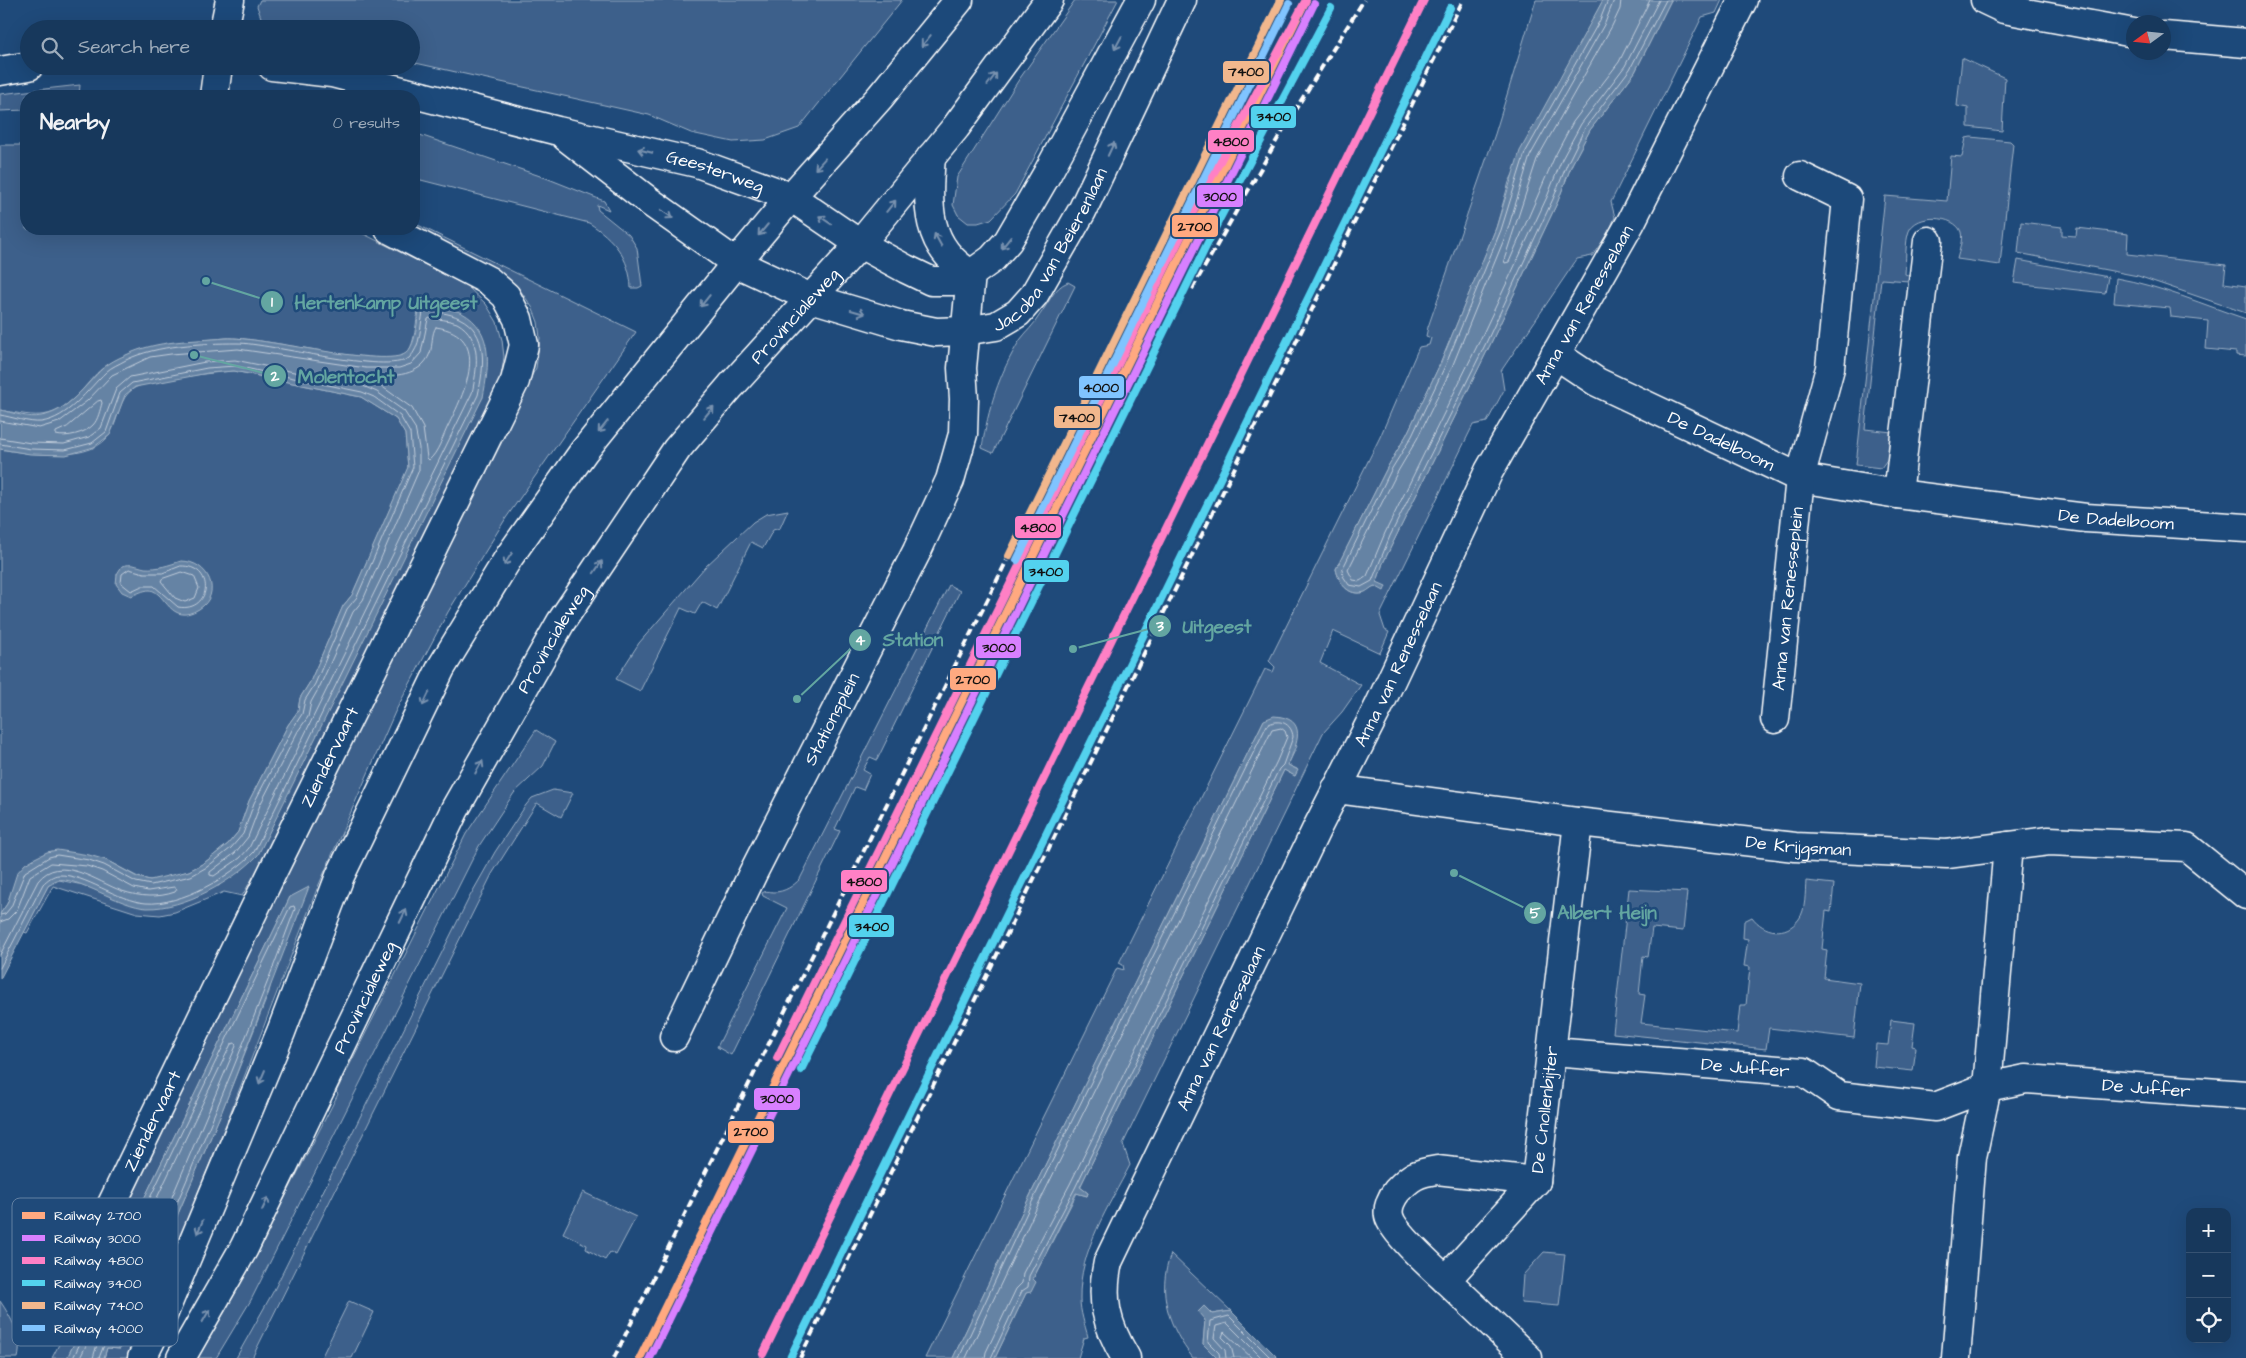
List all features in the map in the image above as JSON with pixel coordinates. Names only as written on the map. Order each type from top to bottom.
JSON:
[{"type":"street","points":[[226,20],[230,0]]},
{"type":"street","points":[[178,1279],[281,1032],[340,876],[441,668],[509,557],[584,451],[736,263],[791,197],[880,97],[959,0]]},
{"type":"street","name":"Provincialeweg","points":[[182,1358],[244,1248],[454,809],[561,622],[677,449],[731,386],[860,244],[961,120],[1049,0]]},
{"type":"street","name":"Jacoba van Beierenlaan","points":[[860,244],[931,280],[953,281],[971,274],[992,259],[1008,241],[1047,174],[1141,0]]},
{"type":"street","name":"Jacoba van Beierenlaan","points":[[811,298],[936,332],[964,331],[996,326],[1018,313],[1034,295],[1082,211],[1182,0]]},
{"type":"street","name":"Anna van Renesselaan","points":[[1115,1353],[1104,1304],[1104,1281],[1108,1262],[1336,790],[1379,706],[1489,471],[1631,222],[1743,0]]},
{"type":"street","points":[[1985,0],[2004,9],[2126,32]]},
{"type":"street","points":[[2171,37],[2246,43]]},
{"type":"street","points":[[0,71],[20,68]]},
{"type":"street","points":[[215,90],[217,75]]},
{"type":"street","name":"Geesterweg","points":[[340,75],[398,90]]},
{"type":"street","name":"Geesterweg","points":[[420,96],[558,131],[697,162],[791,197],[860,244]]},
{"type":"street","name":"Geesterweg","points":[[558,131],[650,202],[736,263],[811,298]]},
{"type":"street","points":[[931,157],[928,195],[936,240],[957,266],[971,274]]},
{"type":"street","name":"Anna van Renesseplein","points":[[1774,719],[1800,478],[1830,368],[1847,200],[1800,176]]},
{"type":"street","name":"Ziendervaart","points":[[115,1198],[295,826],[515,381],[524,346],[518,319],[506,296],[489,282],[400,235]]},
{"type":"street","points":[[1898,494],[1928,241]]},
{"type":"street","name":"Stationsplein","points":[[674,1037],[753,873],[950,480],[964,434],[962,368],[964,331],[971,274]]},
{"type":"street","name":"De Dadelboom","points":[[1555,354],[1597,382],[1800,478],[1898,494],[2086,518],[2246,528]]},
{"type":"street","name":"De Krijgsman","points":[[1336,790],[1578,822],[1795,847],[1947,854],[2049,841],[2187,847],[2246,894]]},
{"type":"street","name":"De Cnollenbijter","points":[[1446,1280],[1536,1181],[1578,822]]},
{"type":"street","points":[[1956,1358],[1972,1157],[1987,1087],[2008,846]]},
{"type":"street","name":"De Juffer","points":[[1552,1052],[1804,1072],[1839,1096],[1935,1107],[1987,1087],[2026,1079],[2246,1095]]},
{"type":"street","points":[[1528,1358],[1446,1280],[1395,1228],[1389,1216],[1391,1198],[1408,1178],[1423,1172],[1437,1170],[1536,1181]]},
{"type":"street","points":[[142,1358],[148,1346]]},
{"type":"shaded area","points":[[260,0],[902,0],[799,128],[765,140],[733,142],[691,133],[649,115],[420,64],[420,20],[262,20],[257,6]]},
{"type":"shaded area","points":[[1075,0],[1118,0],[1015,194],[991,219],[978,223],[968,223],[958,215],[953,205],[957,177],[1018,81]]},
{"type":"shaded area","points":[[1536,0],[1603,0],[1509,182],[1496,228],[1441,362],[1407,434],[1387,468],[1336,569],[1339,579],[1349,591],[1364,592],[1375,586],[1384,590],[1377,582],[1383,563],[1490,345],[1558,201],[1572,164],[1590,130],[1635,72],[1671,0],[1722,0],[1716,13],[1702,17],[1611,202],[1615,217],[1609,232],[1592,256],[1577,259],[1501,371],[1504,390],[1487,422],[1473,425],[1380,615],[1385,630],[1389,632],[1380,653],[1333,631],[1320,663],[1361,685],[1342,712],[1323,733],[1123,1144],[1130,1165],[1097,1229],[1084,1264],[1080,1304],[1088,1337],[1084,1338],[1078,1358],[995,1358],[1026,1293],[1031,1291],[1035,1282],[1033,1279],[1077,1193],[1087,1196],[1088,1193],[1080,1187],[1284,770],[1295,776],[1297,769],[1288,765],[1297,746],[1264,720],[1027,1202],[953,1358],[925,1358],[1117,968],[1124,970],[1123,965],[1119,963],[1265,669],[1273,672],[1275,667],[1269,661],[1380,437],[1419,347],[1429,345],[1431,338],[1426,336],[1428,327],[1495,134]]},
{"type":"shaded area","points":[[1962,58],[2005,78],[2002,131],[1968,127],[1968,108],[1957,106]]},
{"type":"shaded area","points":[[80,85],[80,90],[36,90]]},
{"type":"shaded area","points":[[20,92],[20,110],[0,111],[0,94]]},
{"type":"shaded area","points":[[420,135],[546,178],[604,201],[609,210],[597,205],[598,210],[629,235],[637,248],[642,286],[631,288],[627,267],[619,250],[606,235],[589,223],[420,180]]},
{"type":"shaded area","points":[[1966,138],[2010,141],[2013,144],[2000,265],[1957,259],[1961,232],[1951,222],[1935,218],[1919,221],[1913,225],[1909,231],[1906,246],[1905,274],[1910,276],[1909,281],[1881,279],[1865,429],[1892,432],[1889,457],[1881,468],[1856,465],[1885,196],[1947,201],[1951,156],[1962,157]]},
{"type":"shaded area","points":[[0,145],[20,145],[20,235],[366,235],[467,286],[486,304],[497,322],[504,357],[501,377],[485,419],[260,869],[242,896],[224,892],[175,912],[160,915],[137,913],[53,886],[27,933],[24,932],[48,886],[59,880],[78,884],[219,886],[483,397],[461,313],[427,305],[419,300],[412,344],[406,354],[394,358],[349,355],[243,339],[226,338],[164,344],[135,352],[106,366],[62,408],[53,412],[35,415],[0,410]]},
{"type":"shaded area","points":[[2021,222],[2062,227],[2062,235],[2076,236],[2077,228],[2128,234],[2127,254],[2226,265],[2224,283],[2246,286],[2246,313],[2138,276],[2018,253]]},
{"type":"shaded area","points":[[420,226],[636,332],[506,518],[448,612],[395,712],[317,889],[178,1242],[178,1214],[222,1111],[269,992],[290,897],[144,1198],[131,1198],[277,889],[399,647],[503,427],[536,368],[540,338],[538,322],[532,307],[520,290],[506,279],[420,232]]},
{"type":"shaded area","points":[[2018,260],[2108,277],[2105,293],[2014,283]]},
{"type":"shaded area","points":[[2116,278],[2166,291],[2246,319],[2246,356],[2236,355],[2236,352],[2206,349],[2208,321],[2171,317],[2170,308],[2114,303]]},
{"type":"shaded area","points":[[1068,282],[1075,286],[993,453],[982,448],[995,392],[1006,366],[1020,340],[1035,322],[1055,292]]},
{"type":"shaded area","points":[[234,371],[361,397],[396,419],[405,434],[408,468],[352,595],[343,606],[310,682],[300,698],[298,711],[288,725],[249,801],[238,832],[228,844],[204,863],[189,871],[150,880],[138,877],[106,860],[13,891],[0,914],[0,449],[27,453],[60,454],[76,453],[91,449],[103,442],[111,432],[122,403],[133,389],[166,380]]},
{"type":"shaded area","points":[[788,510],[780,528],[773,530],[763,548],[751,542],[717,610],[702,602],[695,614],[681,608],[640,691],[616,679],[639,643],[705,567],[753,522],[766,514]]},
{"type":"shaded area","points":[[949,585],[960,591],[877,760],[870,757],[863,770],[870,774],[863,790],[855,787],[835,829],[840,831],[731,1055],[717,1047],[787,908],[763,896],[762,893],[785,890],[800,879]]},
{"type":"shaded area","points":[[536,730],[555,742],[543,766],[514,793],[479,846],[251,1300],[216,1358],[198,1358],[240,1285],[338,1094],[336,1092],[466,834]]},
{"type":"shaded area","points":[[553,790],[573,793],[561,817],[537,803],[492,874],[252,1358],[236,1358],[273,1292],[469,898],[495,852],[526,805],[532,798]]},
{"type":"shaded area","points":[[1806,881],[1834,884],[1831,912],[1826,911],[1822,949],[1827,950],[1824,978],[1860,983],[1854,1038],[1769,1028],[1766,1049],[1613,1033],[1629,889],[1687,892],[1683,931],[1652,928],[1648,957],[1643,956],[1639,994],[1645,995],[1641,1023],[1737,1033],[1740,1005],[1746,1005],[1750,967],[1744,966],[1748,939],[1743,938],[1744,921],[1752,917],[1763,927],[1775,931],[1788,929],[1799,919],[1803,911]]},
{"type":"shaded area","points":[[1891,1020],[1915,1023],[1912,1046],[1916,1047],[1913,1071],[1874,1067],[1876,1044],[1888,1045]]},
{"type":"shaded area","points":[[583,1192],[636,1217],[616,1255],[610,1252],[605,1260],[586,1249],[587,1245],[563,1233]]},
{"type":"shaded area","points":[[1544,1252],[1565,1254],[1559,1306],[1521,1303],[1523,1275]]},
{"type":"shaded area","points":[[1171,1254],[1231,1311],[1211,1314],[1205,1320],[1203,1344],[1217,1358],[1193,1358],[1177,1334],[1167,1309],[1165,1296],[1167,1268]]},
{"type":"shaded area","points":[[0,1301],[12,1321],[12,1346],[19,1346],[19,1350],[18,1358],[0,1358]]},
{"type":"shaded area","points":[[349,1301],[374,1312],[352,1358],[321,1358]]},
{"type":"shaded area","points":[[58,1346],[73,1346],[67,1358],[52,1358]]},
{"type":"shaded area","points":[[121,1346],[132,1346],[127,1358],[104,1358],[107,1348],[120,1349]]},
{"type":"water","points":[[1603,0],[1671,0],[1635,72],[1590,130],[1572,164],[1558,201],[1490,345],[1383,563],[1377,582],[1386,586],[1384,591],[1375,586],[1365,592],[1349,591],[1339,579],[1336,569],[1387,468],[1407,434],[1441,362],[1496,228],[1520,151]]},
{"type":"water","points":[[420,299],[428,300],[428,305],[462,313],[480,329],[487,350],[487,374],[483,397],[258,855],[236,874],[207,892],[177,904],[161,907],[147,908],[136,906],[75,883],[65,880],[54,881],[48,886],[0,979],[0,914],[7,904],[17,873],[25,864],[47,852],[57,850],[106,860],[137,877],[150,880],[189,871],[204,863],[228,844],[238,832],[249,801],[288,725],[298,711],[300,698],[310,682],[343,606],[352,595],[408,467],[405,434],[396,419],[361,397],[234,371],[208,373],[135,387],[125,395],[110,435],[94,447],[66,455],[30,454],[0,449],[0,410],[31,417],[51,413],[68,404],[103,368],[114,361],[150,346],[175,342],[226,338],[243,339],[350,355],[394,357],[406,353],[413,343]]},
{"type":"water","points":[[181,561],[191,562],[199,566],[210,579],[210,595],[206,603],[199,609],[189,613],[181,614],[175,611],[156,592],[147,590],[131,596],[122,592],[116,584],[117,574],[122,566],[131,565],[154,568]]},
{"type":"water","points":[[1274,716],[1285,718],[1296,727],[1298,733],[1297,741],[1288,765],[1298,770],[1295,776],[1284,770],[1080,1187],[1088,1193],[1087,1196],[1076,1193],[1033,1279],[1036,1282],[1031,1292],[1026,1293],[995,1358],[953,1358],[1027,1202],[1264,720]]},
{"type":"water","points":[[309,887],[222,1111],[178,1214],[178,1198],[144,1198],[290,897]]},
{"type":"water","points":[[1204,1306],[1212,1314],[1231,1311],[1278,1358],[1217,1358],[1203,1344],[1205,1320],[1198,1312]]},
{"type":"water","points":[[73,1346],[121,1346],[120,1349],[107,1348],[104,1358],[67,1358]]},
{"type":"railway","points":[[1192,289],[1285,126],[1364,0]]},
{"type":"railway","points":[[800,1358],[1463,0]]},
{"type":"railway","points":[[614,1358],[1009,556]]},
{"type":"rail line","name":"7400","points":[[1009,556],[1281,0]]},
{"type":"rail line","name":"2700","points":[[640,1358],[1306,0]]},
{"type":"rail line","name":"4800","points":[[777,1058],[1195,208],[1306,0]]},
{"type":"rail line","name":"4800","points":[[763,1354],[1424,0]]},
{"type":"rail line","name":"4000","points":[[1017,560],[1289,4]]},
{"type":"rail line","name":"3000","points":[[650,1358],[1314,4]]},
{"type":"rail line","name":"3400","points":[[801,1070],[1219,220],[1331,8]]},
{"type":"rail line","name":"3400","points":[[790,1358],[1450,8]]},
{"type":"place","name":"Hertenkamp Uitgeest","points":[[206,281]]},
{"type":"place","name":"Molentocht","points":[[194,355]]},
{"type":"place","name":"Uitgeest","points":[[1073,649]]},
{"type":"place","name":"Station","points":[[797,699]]},
{"type":"place","name":"Albert Heijn","points":[[1454,873]]}]
